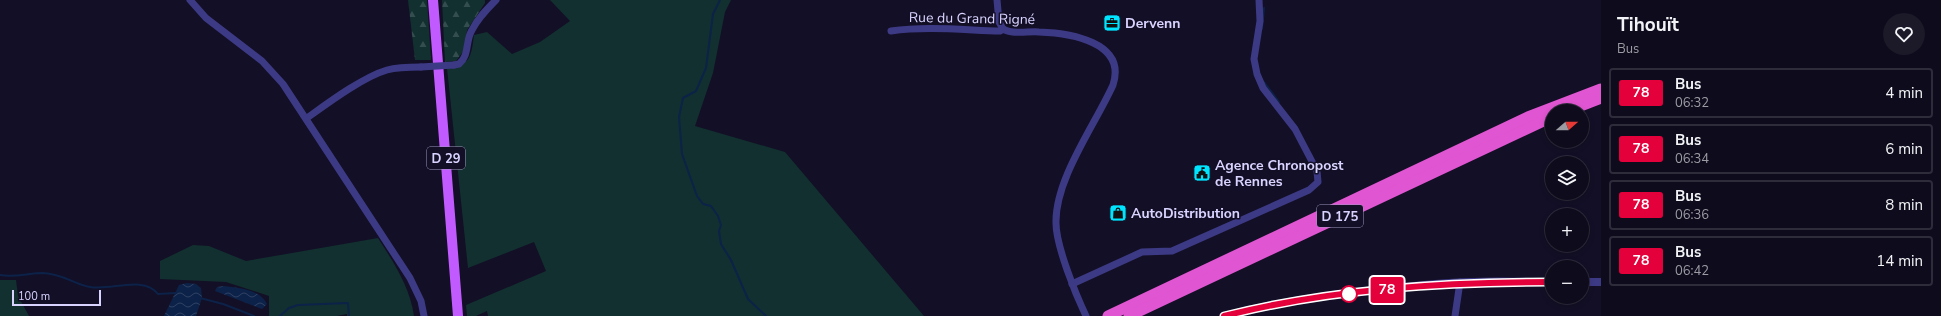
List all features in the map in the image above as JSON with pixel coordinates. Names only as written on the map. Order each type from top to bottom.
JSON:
[{"type":"highway","name":"D 175","points":[[1108,316],[1528,117],[1601,89]]},
{"type":"highway","points":[[1586,104],[1601,98]]},
{"type":"highway","name":"D 175","points":[[1128,316],[1545,120]]},
{"type":"main road","name":"D 29","points":[[433,0],[458,316]]},
{"type":"street","points":[[190,0],[206,18],[256,56],[273,72],[307,118],[410,278],[421,301],[424,316]]},
{"type":"street","points":[[307,118],[362,82],[383,71],[396,68],[459,64],[465,57],[471,30],[486,9],[496,0]]},
{"type":"street","points":[[997,0],[999,22],[1003,29]]},
{"type":"street","points":[[1072,284],[1142,252],[1172,251],[1309,190],[1318,182],[1317,171],[1297,133],[1263,88],[1257,74],[1254,52],[1260,21],[1260,4]]},
{"type":"street","name":"Rue du Grand Rigné","points":[[891,31],[904,29],[1000,31],[1003,29],[1012,32],[1040,32],[1091,42],[1106,51],[1115,65],[1113,85],[1072,164],[1059,200],[1056,224],[1072,284],[1084,313]]},
{"type":"street","points":[[1224,316],[1269,306],[1358,293],[1460,282],[1545,282]]},
{"type":"street","points":[[1455,316],[1460,282]]},
{"type":"street","points":[[1589,282],[1601,282]]},
{"type":"green space","points":[[408,0],[427,0],[431,60],[415,60]]},
{"type":"green space","points":[[442,0],[485,0],[485,3],[467,30],[465,49],[456,61],[445,62]]},
{"type":"green space","points":[[550,0],[731,0],[725,12],[713,73],[695,126],[785,152],[924,316],[488,316],[487,311],[476,316],[467,316],[466,305],[546,271],[534,242],[468,268],[447,68],[461,65],[468,59],[472,49],[474,35],[487,32],[512,54],[540,42],[570,21]]},
{"type":"green space","points":[[378,238],[405,285],[414,316],[347,316],[347,314],[337,316],[269,316],[269,296],[226,282],[160,279],[160,261],[193,245],[209,246],[246,261]]},
{"type":"green space","points":[[0,280],[16,280],[18,296],[29,316],[0,316]]},
{"type":"water","points":[[187,283],[196,284],[201,288],[202,298],[196,316],[164,316],[179,285]]},
{"type":"water","points":[[224,286],[254,292],[264,299],[267,304],[262,309],[215,291],[217,287]]},
{"type":"waterway","points":[[720,0],[713,14],[706,68],[696,91],[683,98],[679,117],[682,154],[697,196],[703,204],[711,206],[718,216],[721,225],[719,231],[721,244],[731,260],[748,299],[766,316]]},
{"type":"waterway","points":[[1262,29],[1264,8]]},
{"type":"waterway","points":[[1264,82],[1279,102]]},
{"type":"waterway","points":[[0,275],[11,276],[43,273],[57,275],[78,284],[90,287],[98,288],[135,284],[152,288],[158,294],[176,293]]},
{"type":"waterway","points":[[200,298],[223,304],[254,316]]},
{"type":"waterway","points":[[280,316],[289,308],[298,305],[348,303],[349,316]]},
{"type":"bus line","name":"78","points":[[1224,316],[1269,306],[1358,293],[1446,283],[1545,282]]},
{"type":"place","name":"Dervenn","points":[[1112,23]]},
{"type":"place","name":"Agence Chronopost de Rennes","points":[[1202,173]]},
{"type":"place","name":"AutoDistribution","points":[[1118,213]]}]
